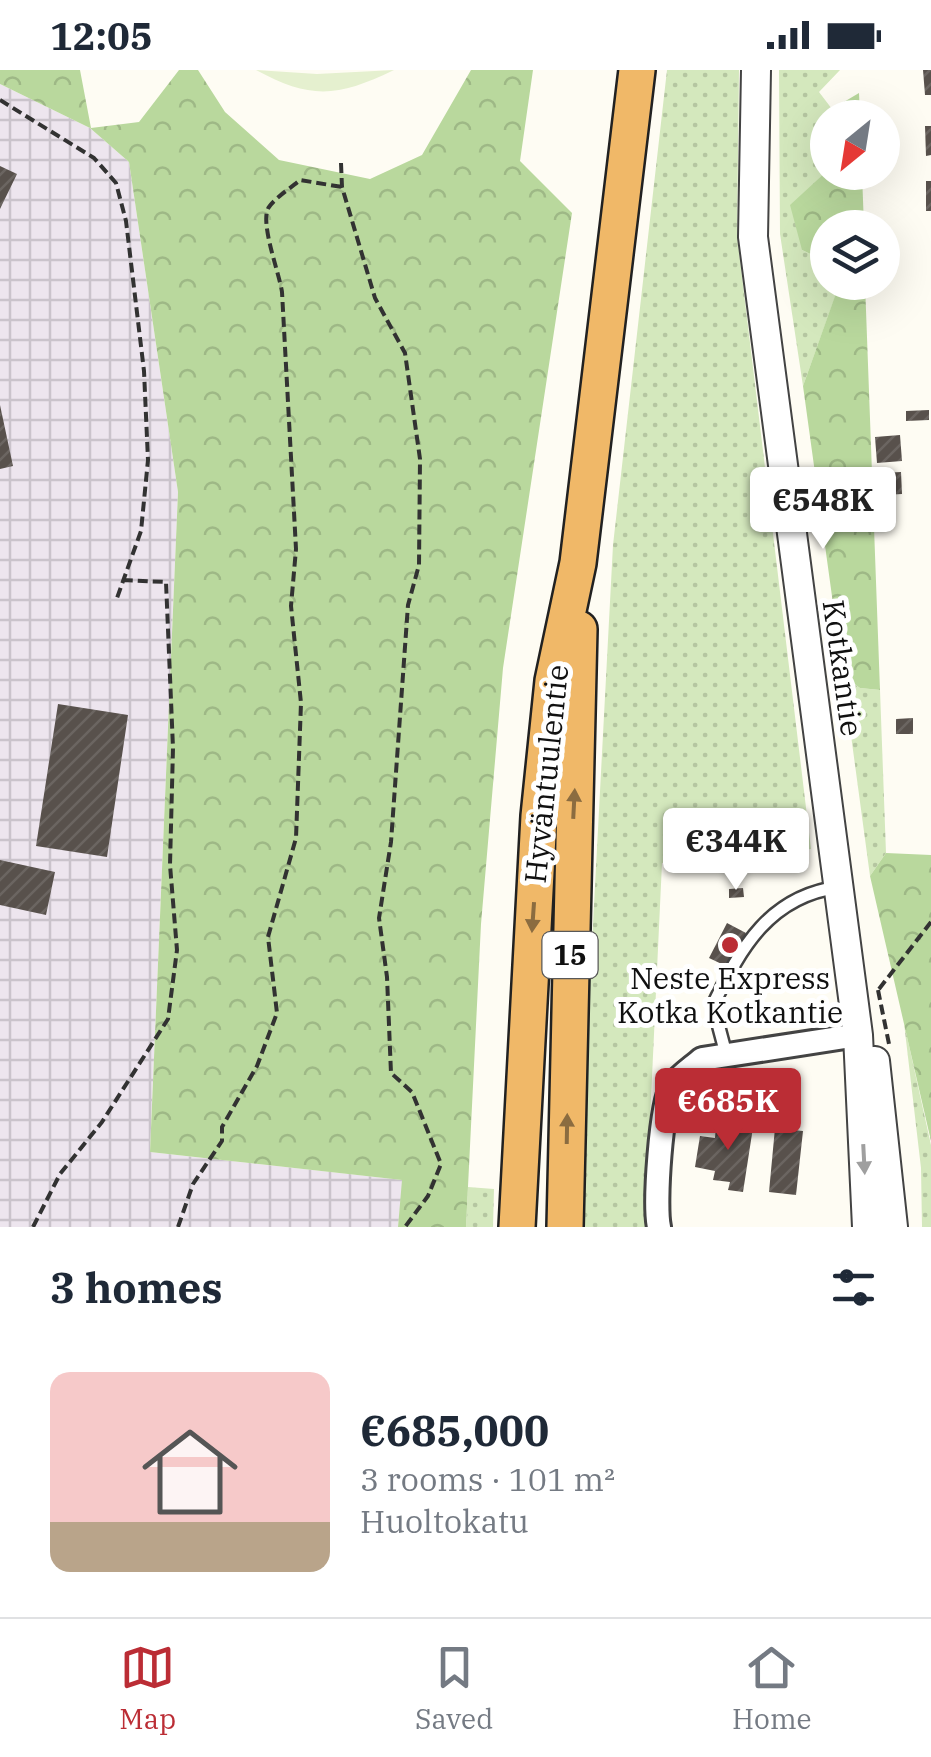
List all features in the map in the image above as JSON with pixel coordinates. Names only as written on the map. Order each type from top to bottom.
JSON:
[{"type":"highway","name":"Hyväntuulentie","points":[[517,1227],[540,816],[553,680],[578,563],[637,70]]},
{"type":"highway","name":"Hyväntuulentie","points":[[565,1227],[580,683],[578,563]]},
{"type":"street","name":"Kotkantie","points":[[756,70],[753,237],[858,1035],[866,1227]]},
{"type":"street","name":"Kotkantie","points":[[858,1035],[876,1062],[893,1227]]},
{"type":"street","points":[[660,1227],[671,1087],[702,1059],[858,1035]]},
{"type":"lane","points":[[726,1054],[713,1005],[735,959],[769,914],[814,890],[838,887]]},
{"type":"path","points":[[0,100],[94,158],[116,183],[126,221],[144,372],[148,460],[141,531],[116,598]]},
{"type":"path","points":[[342,164],[342,187],[375,298],[405,354],[420,459],[419,565],[408,604],[390,842],[379,918],[390,1073],[412,1092],[441,1164],[428,1196],[405,1227]]},
{"type":"path","points":[[178,1227],[193,1184],[222,1141],[222,1127],[258,1066],[276,1013],[268,937],[296,838],[301,703],[291,606],[296,549],[282,292],[278,261],[264,225],[268,208],[300,180],[342,187]]},
{"type":"path","points":[[33,1227],[60,1174],[102,1122],[168,1019],[176,950],[170,865],[172,748],[166,582],[123,580]]},
{"type":"path","points":[[878,990],[931,922]]},
{"type":"shaded area","points":[[0,84],[90,128],[129,162],[178,492],[150,1152],[403,1180],[398,1227],[0,1227]]},
{"type":"green space","points":[[0,70],[80,70],[91,128],[139,122],[179,70],[198,70],[225,112],[279,160],[370,179],[422,155],[471,70],[533,70],[520,161],[572,213],[503,668],[481,924],[466,1227],[398,1227],[402,1180],[150,1152],[178,492],[129,162],[90,128],[0,84]]},
{"type":"green space","points":[[256,70],[317,74],[394,70],[357,86],[325,91],[293,86]]},
{"type":"green space","points":[[667,70],[739,70],[737,235],[811,849],[662,863],[645,1227],[577,1227],[613,545]]},
{"type":"green space","points":[[779,70],[840,70],[819,92],[825,100],[810,100],[810,190],[821,190],[815,210],[810,210],[810,225],[802,250],[810,254],[810,300],[834,300],[803,386],[780,234]]},
{"type":"green space","points":[[810,187],[810,190],[863,190],[863,210],[810,210],[810,254],[802,250],[790,205]]},
{"type":"green space","points":[[834,300],[866,300],[880,690],[860,688],[843,676],[803,386]]},
{"type":"green space","points":[[843,676],[860,688],[880,690],[886,853],[870,876]]},
{"type":"green space","points":[[886,853],[931,855],[931,1141],[870,876]]},
{"type":"green space","points":[[904,1023],[931,1145],[931,1227],[922,1227],[921,1168]]},
{"type":"green space","points":[[468,1187],[494,1189],[493,1227],[466,1227]]},
{"type":"building","points":[[923,70],[931,70],[931,95],[925,95]]},
{"type":"building","points":[[925,126],[931,126],[931,155],[926,156]]},
{"type":"building","points":[[0,166],[17,174],[0,209]]},
{"type":"building","points":[[926,181],[931,181],[931,211],[926,211]]},
{"type":"building","points":[[0,405],[13,466],[0,469]]},
{"type":"building","points":[[929,410],[929,420],[906,421],[906,411]]},
{"type":"building","points":[[900,435],[902,461],[877,463],[875,437]]},
{"type":"building","points":[[901,472],[902,494],[884,495],[883,473]]},
{"type":"building","points":[[58,704],[128,715],[107,857],[36,846]]},
{"type":"building","points":[[913,718],[913,734],[896,734],[896,719]]},
{"type":"building","points":[[0,860],[55,872],[46,915],[0,905]]},
{"type":"building","points":[[743,888],[744,897],[729,898],[729,889]]},
{"type":"building","points":[[727,923],[746,933],[728,967],[709,958]]},
{"type":"building","points":[[730,1117],[754,1121],[743,1192],[728,1190],[730,1182],[713,1180],[715,1171],[695,1167],[700,1136],[715,1138],[716,1126],[728,1128]]},
{"type":"building","points":[[775,1128],[803,1131],[796,1195],[769,1192]]},
{"type":"place","name":"Neste Express Kotka Kotkantie","points":[[730,945]]}]
